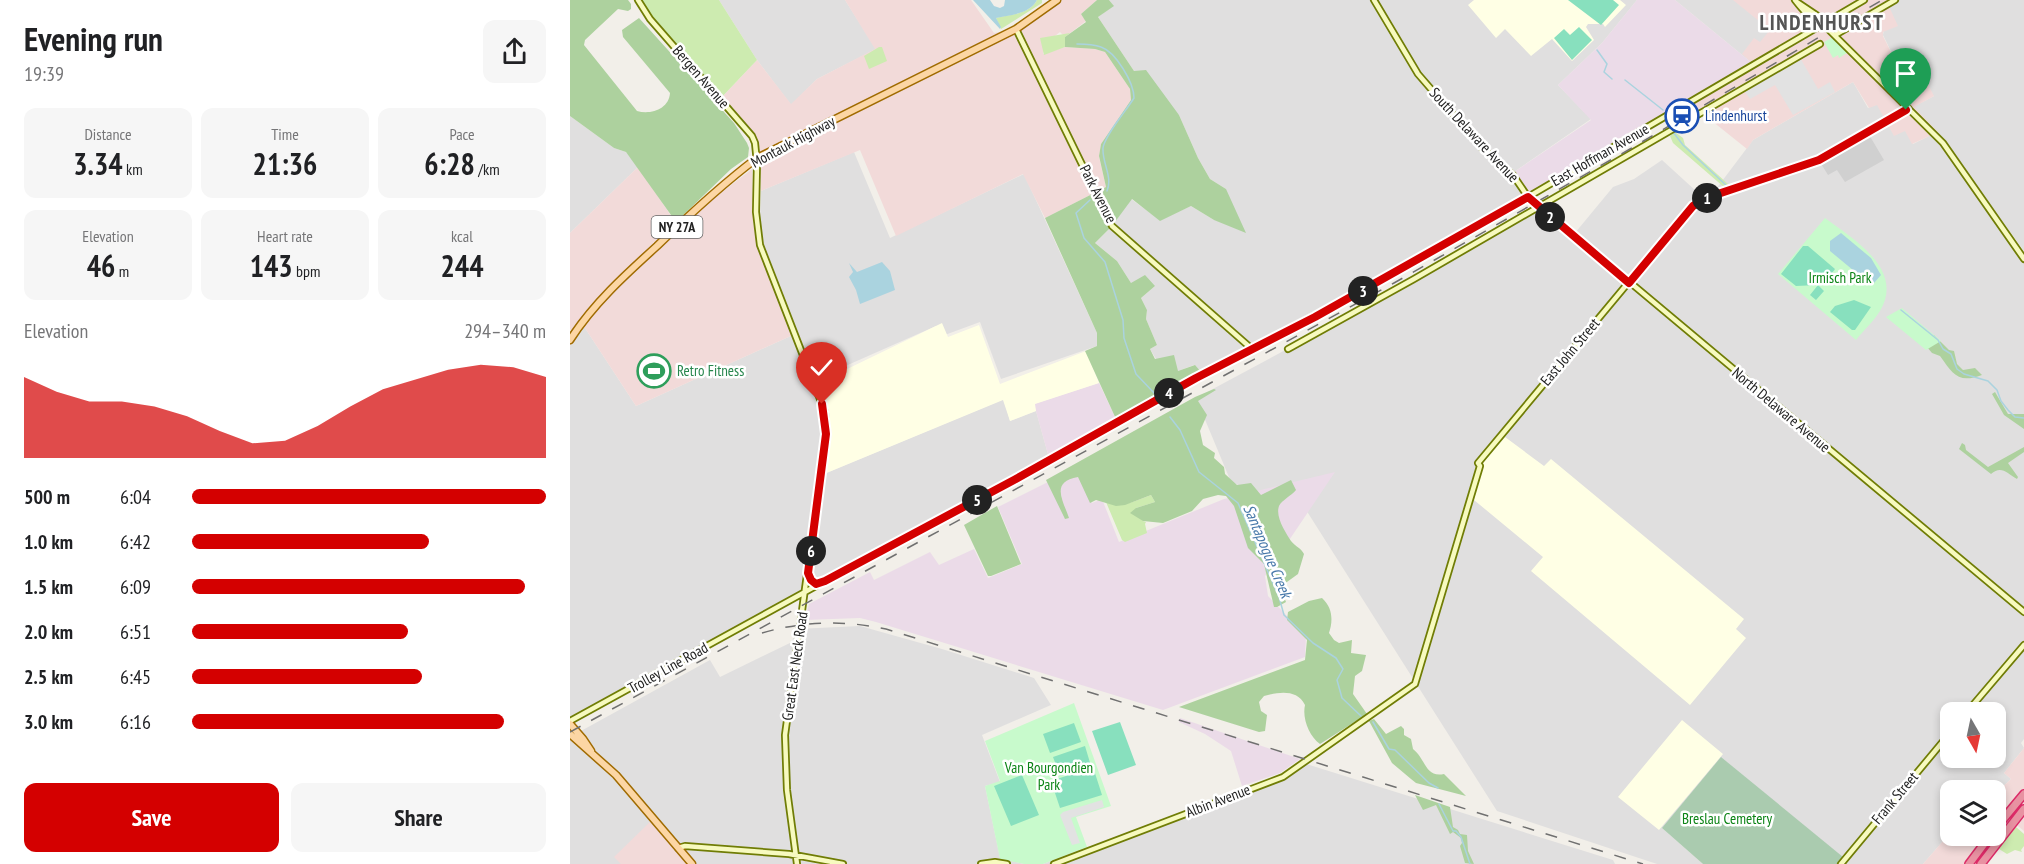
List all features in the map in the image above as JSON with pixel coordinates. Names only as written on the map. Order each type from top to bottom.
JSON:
[{"type":"highway","points":[[2006,816],[2024,794]]},
{"type":"highway","points":[[1982,864],[2024,809]]},
{"type":"highway","points":[[1969,864],[1982,846]]},
{"type":"main road","name":"NY 27A","points":[[1016,29],[1057,0]]},
{"type":"main road","name":"Montauk Highway","points":[[570,340],[596,304],[638,263],[723,184],[757,158],[1016,29]]},
{"type":"main road","points":[[570,723],[591,752]]},
{"type":"main road","points":[[570,734],[616,776],[692,864]]},
{"type":"street","name":"Bergen Avenue","points":[[638,0],[650,19],[747,129],[755,143],[757,158]]},
{"type":"street","name":"South Delaware Avenue","points":[[1374,0],[1418,74],[1483,149],[1513,175],[1528,197],[1539,207]]},
{"type":"street","name":"East Hoffman Avenue","points":[[825,581],[1369,287],[1528,197],[1864,0]]},
{"type":"street","points":[[1835,35],[1895,0]]},
{"type":"street","points":[[1796,1],[1806,13],[1835,35],[1943,143],[2024,259]]},
{"type":"street","name":"Park Avenue","points":[[1016,29],[1112,226],[1252,349]]},
{"type":"street","name":"East Hoffman Avenue","points":[[1288,349],[1383,297],[1820,44]]},
{"type":"street","name":"East John Street","points":[[1371,717],[1415,684],[1471,501],[1480,466],[1478,463],[1693,206],[1706,198],[1819,160],[1909,109]]},
{"type":"street","name":"Great East Neck Road","points":[[757,158],[756,212],[760,245],[825,412],[826,434],[784,750],[789,810],[797,864]]},
{"type":"street","name":"North Delaware Avenue","points":[[1539,207],[2024,612]]},
{"type":"street","points":[[808,573],[813,583],[825,581]]},
{"type":"street","name":"Trolley Line Road","points":[[570,723],[825,581]]},
{"type":"street","points":[[1976,702],[2024,645]]},
{"type":"street","name":"Albin Avenue","points":[[1054,864],[1283,777],[1371,717]]},
{"type":"street","name":"Frank Street","points":[[1841,864],[1940,745]]},
{"type":"street","points":[[678,848],[685,846],[795,855],[843,864]]},
{"type":"street","points":[[981,864],[993,862],[1007,864]]},
{"type":"shaded area","points":[[719,0],[845,0],[876,49],[817,79],[791,105],[757,60]]},
{"type":"shaded area","points":[[845,0],[971,0],[994,33],[1016,29],[1062,0],[1097,0],[1081,14],[1086,21],[1065,37],[1060,32],[1046,43],[1043,54],[1065,47],[1105,52],[1130,89],[1131,100],[1101,144],[1099,157],[1106,187],[1045,218],[1023,174],[896,236],[860,150],[761,191],[760,149],[754,134],[723,96],[757,60],[791,104],[817,79],[875,49]]},
{"type":"shaded area","points":[[1109,0],[1637,0],[1602,43],[1558,85],[1591,119],[1514,172],[1528,193],[1358,290],[1201,372],[1194,365],[1178,371],[1156,359],[1150,349],[1157,345],[1146,319],[1147,310],[1141,298],[1155,286],[1131,283],[1117,261],[1095,243],[1112,226],[1131,199],[1160,220],[1191,206],[1214,220],[1226,189],[1210,179],[1179,115],[1134,71],[1098,17],[1113,5]]},
{"type":"shaded area","points":[[1474,0],[1620,0],[1626,5],[1605,27],[1603,24],[1588,24],[1586,27],[1594,40],[1572,61],[1552,39],[1531,56],[1505,29],[1496,38],[1468,5]]},
{"type":"shaded area","points":[[1637,0],[1675,0],[1752,63],[1528,193],[1514,172],[1591,120],[1558,85],[1602,43]]},
{"type":"shaded area","points":[[1675,0],[1861,0],[1752,63]]},
{"type":"shaded area","points":[[1733,0],[1886,0],[1898,26],[1883,32],[1883,36],[1902,74],[1919,67],[1934,96],[1914,107],[1938,132],[1912,144],[1905,131],[1894,136],[1877,105],[1869,108],[1853,82],[1753,140],[1747,149],[1687,101],[1752,63],[1742,54],[1754,38],[1760,42],[1770,30]]},
{"type":"shaded area","points":[[1898,0],[2024,0],[2024,251],[1938,132],[1913,107],[1934,96],[1902,74],[1883,35],[1888,5]]},
{"type":"shaded area","points":[[1799,56],[1818,89],[1830,82],[1835,92],[1793,115],[1775,85],[1750,99],[1743,89]]},
{"type":"shaded area","points":[[1853,82],[1868,108],[1877,104],[1905,130],[1913,144],[1933,134],[2024,262],[2024,739],[2021,743],[2024,748],[2004,773],[2011,779],[2006,784],[2006,780],[1940,780],[1940,844],[1923,864],[1837,864],[1843,857],[1662,828],[1703,864],[1657,864],[1497,811],[1301,502],[1265,496],[1231,482],[1196,398],[1462,255],[1533,213],[1570,239],[1613,187],[1634,179],[1662,160],[1707,201],[1753,140]]},
{"type":"shaded area","points":[[570,116],[614,148],[626,152],[638,167],[570,233]]},
{"type":"shaded area","points":[[1868,133],[1884,160],[1845,182],[1837,170],[1828,175],[1820,162]]},
{"type":"shaded area","points":[[854,152],[890,238],[1024,174],[1097,333],[1097,346],[1001,379],[980,322],[942,336],[936,326],[816,379],[764,245],[760,220],[761,191]]},
{"type":"shaded area","points":[[638,167],[678,226],[752,169],[753,223],[757,243],[793,335],[636,406],[581,322],[573,332],[570,329],[570,233]]},
{"type":"shaded area","points":[[942,323],[948,337],[979,325],[1000,384],[1086,351],[1099,383],[1035,404],[1036,411],[1010,421],[1003,400],[824,474],[832,434],[826,400],[819,382],[834,377],[831,369],[841,365],[843,371]]},
{"type":"shaded area","points":[[583,325],[636,406],[793,335],[821,410],[824,433],[806,573],[824,474],[1004,399],[1010,421],[1036,411],[1049,458],[570,720],[570,345]]},
{"type":"shaded area","points":[[1099,383],[1116,419],[1049,458],[1034,404]]},
{"type":"shaded area","points":[[1505,437],[1544,466],[1551,459],[1744,619],[1736,629],[1746,638],[1690,705],[1531,571],[1543,557],[1474,500],[1482,464]]},
{"type":"shaded area","points":[[1078,467],[1092,503],[1102,499],[1119,542],[1224,499],[1335,472],[1265,576],[1268,596],[1306,636],[1305,657],[1163,710],[876,622],[860,618],[805,620],[809,604],[870,572],[874,580],[930,552],[939,565],[974,549],[988,578],[1022,564],[998,507]]},
{"type":"shaded area","points":[[860,626],[1034,678],[1051,705],[982,735],[1000,782],[985,786],[1000,858],[1024,864],[570,864],[570,737],[710,660],[720,677],[792,642],[796,629]]},
{"type":"shaded area","points":[[1180,718],[1300,759],[1280,773],[1242,786],[1231,751],[1205,734],[1179,722]]},
{"type":"shaded area","points":[[1682,720],[1723,754],[1659,830],[1618,797]]},
{"type":"shaded area","points":[[2024,748],[2024,831],[2006,816],[2006,784],[2011,779],[2004,773]]},
{"type":"shaded area","points":[[1300,762],[1613,860],[1615,864],[1043,864],[1282,774]]},
{"type":"shaded area","points":[[1102,800],[1104,807],[1071,818],[1080,843],[1072,845],[1060,815],[1063,812]]},
{"type":"shaded area","points":[[650,822],[687,864],[621,864],[614,857]]},
{"type":"shaded area","points":[[1940,844],[1982,846],[1969,864],[1923,864]]},
{"type":"green space","points":[[570,0],[628,0],[631,4],[631,9],[628,11],[618,9],[585,40],[584,45],[637,111],[658,110],[669,99],[670,93],[623,37],[622,30],[639,18],[734,123],[747,143],[748,157],[731,169],[676,222],[626,152],[614,148],[570,116]]},
{"type":"green space","points":[[638,0],[719,0],[757,60],[720,99],[650,19]]},
{"type":"green space","points":[[1037,0],[1042,0],[1042,3],[1001,29],[996,18],[1024,11],[1034,5]]},
{"type":"green space","points":[[1097,0],[1109,0],[1114,6],[1098,17],[1134,71],[1146,70],[1179,115],[1198,158],[1210,179],[1226,189],[1246,233],[1214,220],[1191,206],[1160,221],[1132,199],[1112,226],[1095,243],[1117,261],[1131,283],[1145,275],[1155,286],[1141,298],[1147,310],[1146,319],[1157,345],[1150,349],[1155,359],[1174,355],[1178,371],[1195,365],[1201,372],[1116,419],[1085,351],[1097,346],[1097,333],[1045,218],[1106,187],[1099,156],[1101,144],[1131,100],[1130,89],[1105,52],[1065,47],[1065,37],[1086,22],[1081,14]]},
{"type":"green space","points":[[1568,0],[1613,0],[1619,5],[1601,25]]},
{"type":"green space","points":[[1579,27],[1592,40],[1572,60],[1554,38],[1564,29],[1570,35]]},
{"type":"green space","points":[[1070,33],[1065,37],[1065,47],[1044,55],[1040,38]]},
{"type":"green space","points":[[1835,36],[1850,51],[1839,58],[1838,55],[1833,58],[1824,42]]},
{"type":"green space","points":[[882,47],[887,61],[869,69],[864,56]]},
{"type":"green space","points":[[1675,132],[1683,138],[1685,145],[1728,184],[1725,188],[1673,143],[1670,136]]},
{"type":"green space","name":"Irmisch Park","points":[[1825,218],[1849,235],[1872,257],[1881,269],[1886,282],[1886,296],[1880,311],[1856,340],[1778,274]]},
{"type":"green space","points":[[1803,246],[1808,246],[1835,269],[1824,284],[1796,286],[1781,274]]},
{"type":"green space","points":[[1818,285],[1824,291],[1816,300],[1810,295]]},
{"type":"green space","points":[[1854,300],[1871,307],[1855,330],[1852,330],[1830,312],[1835,306]]},
{"type":"green space","points":[[1902,308],[1941,341],[1926,350],[1886,317]]},
{"type":"green space","points":[[1934,335],[1949,350],[1954,351],[1957,364],[1963,370],[1975,368],[1982,375],[1974,378],[1957,376],[1940,356],[1932,353],[1927,347],[1929,339]]},
{"type":"green space","points":[[1216,390],[1198,401],[1207,415],[1200,431],[1203,445],[1215,453],[1214,458],[1224,467],[1225,474],[1237,485],[1251,483],[1261,495],[1291,480],[1296,490],[1280,504],[1278,515],[1291,541],[1304,554],[1298,574],[1280,587],[1286,602],[1277,607],[1274,607],[1264,564],[1248,548],[1234,506],[1226,496],[1218,495],[1203,499],[1192,511],[1163,523],[1143,521],[1130,513],[1136,508],[1155,502],[1151,495],[1125,505],[1116,506],[1096,500],[1090,503],[1078,477],[1069,479],[1061,487],[1069,518],[1065,519],[1046,480],[1195,397]]},
{"type":"green space","points":[[1995,392],[2008,414],[2024,414],[2024,429],[2004,415],[1992,394]]},
{"type":"green space","points":[[1962,443],[1966,450],[1988,467],[2024,447],[2024,452],[2008,463],[2018,477],[2017,479],[2001,470],[1991,474],[1959,449]]},
{"type":"green space","points":[[1151,495],[1155,502],[1136,508],[1143,521],[1146,522],[1147,533],[1125,542],[1122,540],[1106,502],[1123,504]]},
{"type":"green space","points":[[997,506],[1021,564],[988,576],[964,525]]},
{"type":"green space","points":[[1322,598],[1330,610],[1329,633],[1334,640],[1339,643],[1352,640],[1351,653],[1366,655],[1362,671],[1355,676],[1353,694],[1367,714],[1320,744],[1307,726],[1305,705],[1302,700],[1292,694],[1264,696],[1259,702],[1261,711],[1267,715],[1265,731],[1259,732],[1179,707],[1305,660],[1307,640],[1287,620],[1288,612],[1309,601]]},
{"type":"green space","name":"Van Bourgondien Park","points":[[1074,703],[1111,806],[1076,817],[1087,847],[1043,864],[1024,864],[1000,859],[985,786],[1000,781],[985,741]]},
{"type":"green space","points":[[1374,719],[1386,734],[1401,726],[1404,729],[1404,735],[1411,739],[1413,749],[1429,770],[1433,773],[1444,774],[1466,796],[1416,783],[1411,779],[1392,763],[1369,721]]},
{"type":"green space","points":[[1120,722],[1136,765],[1108,775],[1092,731]]},
{"type":"green space","points":[[1074,723],[1081,742],[1050,753],[1043,734]]},
{"type":"green space","points":[[1085,746],[1091,766],[1060,776],[1053,757]]},
{"type":"green space","name":"Breslau Cemetery","points":[[1721,757],[1843,857],[1837,864],[1703,864],[1662,828]]},
{"type":"green space","points":[[1093,767],[1102,795],[1060,808],[1051,781]]},
{"type":"green space","points":[[1022,775],[1039,815],[1011,826],[994,786]]},
{"type":"green space","points":[[1415,795],[1450,807],[1453,827],[1460,834],[1467,835],[1468,851],[1474,864],[1465,863],[1460,846],[1461,838],[1453,832],[1450,834],[1436,805],[1423,810]]},
{"type":"green space","points":[[2016,827],[2024,834],[2022,852],[2015,850],[2007,854],[1999,849],[2000,846],[2006,846],[2006,839]]},
{"type":"water","points":[[973,0],[990,0],[994,6],[1000,8],[1004,6],[1005,0],[1037,0],[1025,11],[996,18],[1000,29]]},
{"type":"water","points":[[1841,233],[1871,258],[1881,275],[1874,283],[1865,280],[1830,251],[1830,241]]},
{"type":"water","points":[[882,262],[890,271],[895,290],[860,304],[849,277],[853,272],[849,263],[857,272]]},
{"type":"waterway","name":"Santapogue Creek","points":[[1077,44],[1095,45],[1107,50],[1123,69],[1133,92],[1134,98],[1112,130],[1103,148],[1109,180],[1107,191]]},
{"type":"waterway","points":[[1597,50],[1607,64],[1604,72],[1612,79]]},
{"type":"waterway","points":[[1625,80],[1663,110]]},
{"type":"waterway","points":[[1673,132],[1683,145],[1729,188]]},
{"type":"waterway","name":"Santapogue Creek","points":[[1090,200],[1076,213],[1084,238],[1105,262],[1123,320],[1124,338],[1136,374],[1156,395]]},
{"type":"waterway","points":[[1901,310],[1938,340],[1943,349],[1951,354],[1957,369],[1964,374],[1988,381],[1997,390],[2008,410],[2015,417],[2024,418]]},
{"type":"waterway","name":"Santapogue Creek","points":[[1170,417],[1180,430],[1199,472],[1238,503],[1279,597],[1284,615],[1313,643],[1336,658],[1343,669],[1337,680],[1342,698],[1361,716]]},
{"type":"waterway","name":"Santapogue Creek","points":[[1373,722],[1389,749],[1395,750],[1429,783],[1438,788]]},
{"type":"waterway","name":"Santapogue Creek","points":[[1439,804],[1453,831],[1461,837],[1470,864]]},
{"type":"railway","points":[[570,732],[1394,283],[1630,149],[1882,0]]},
{"type":"railway","points":[[762,633],[793,626],[824,623],[855,624],[886,629],[1643,864]]},
{"type":"place","name":"Lindenhurst","points":[[1682,116]]},
{"type":"place","name":"Retro Fitness","points":[[654,371]]},
{"type":"district","name":"LINDENHURST","points":[[1822,23]]},
{"type":"route","points":[[822,404],[825,412],[826,434],[808,573],[813,583],[816,584],[1014,480],[1196,378],[1315,317],[1528,197],[1629,283],[1693,206],[1706,198],[1819,160],[1906,110]]}]
